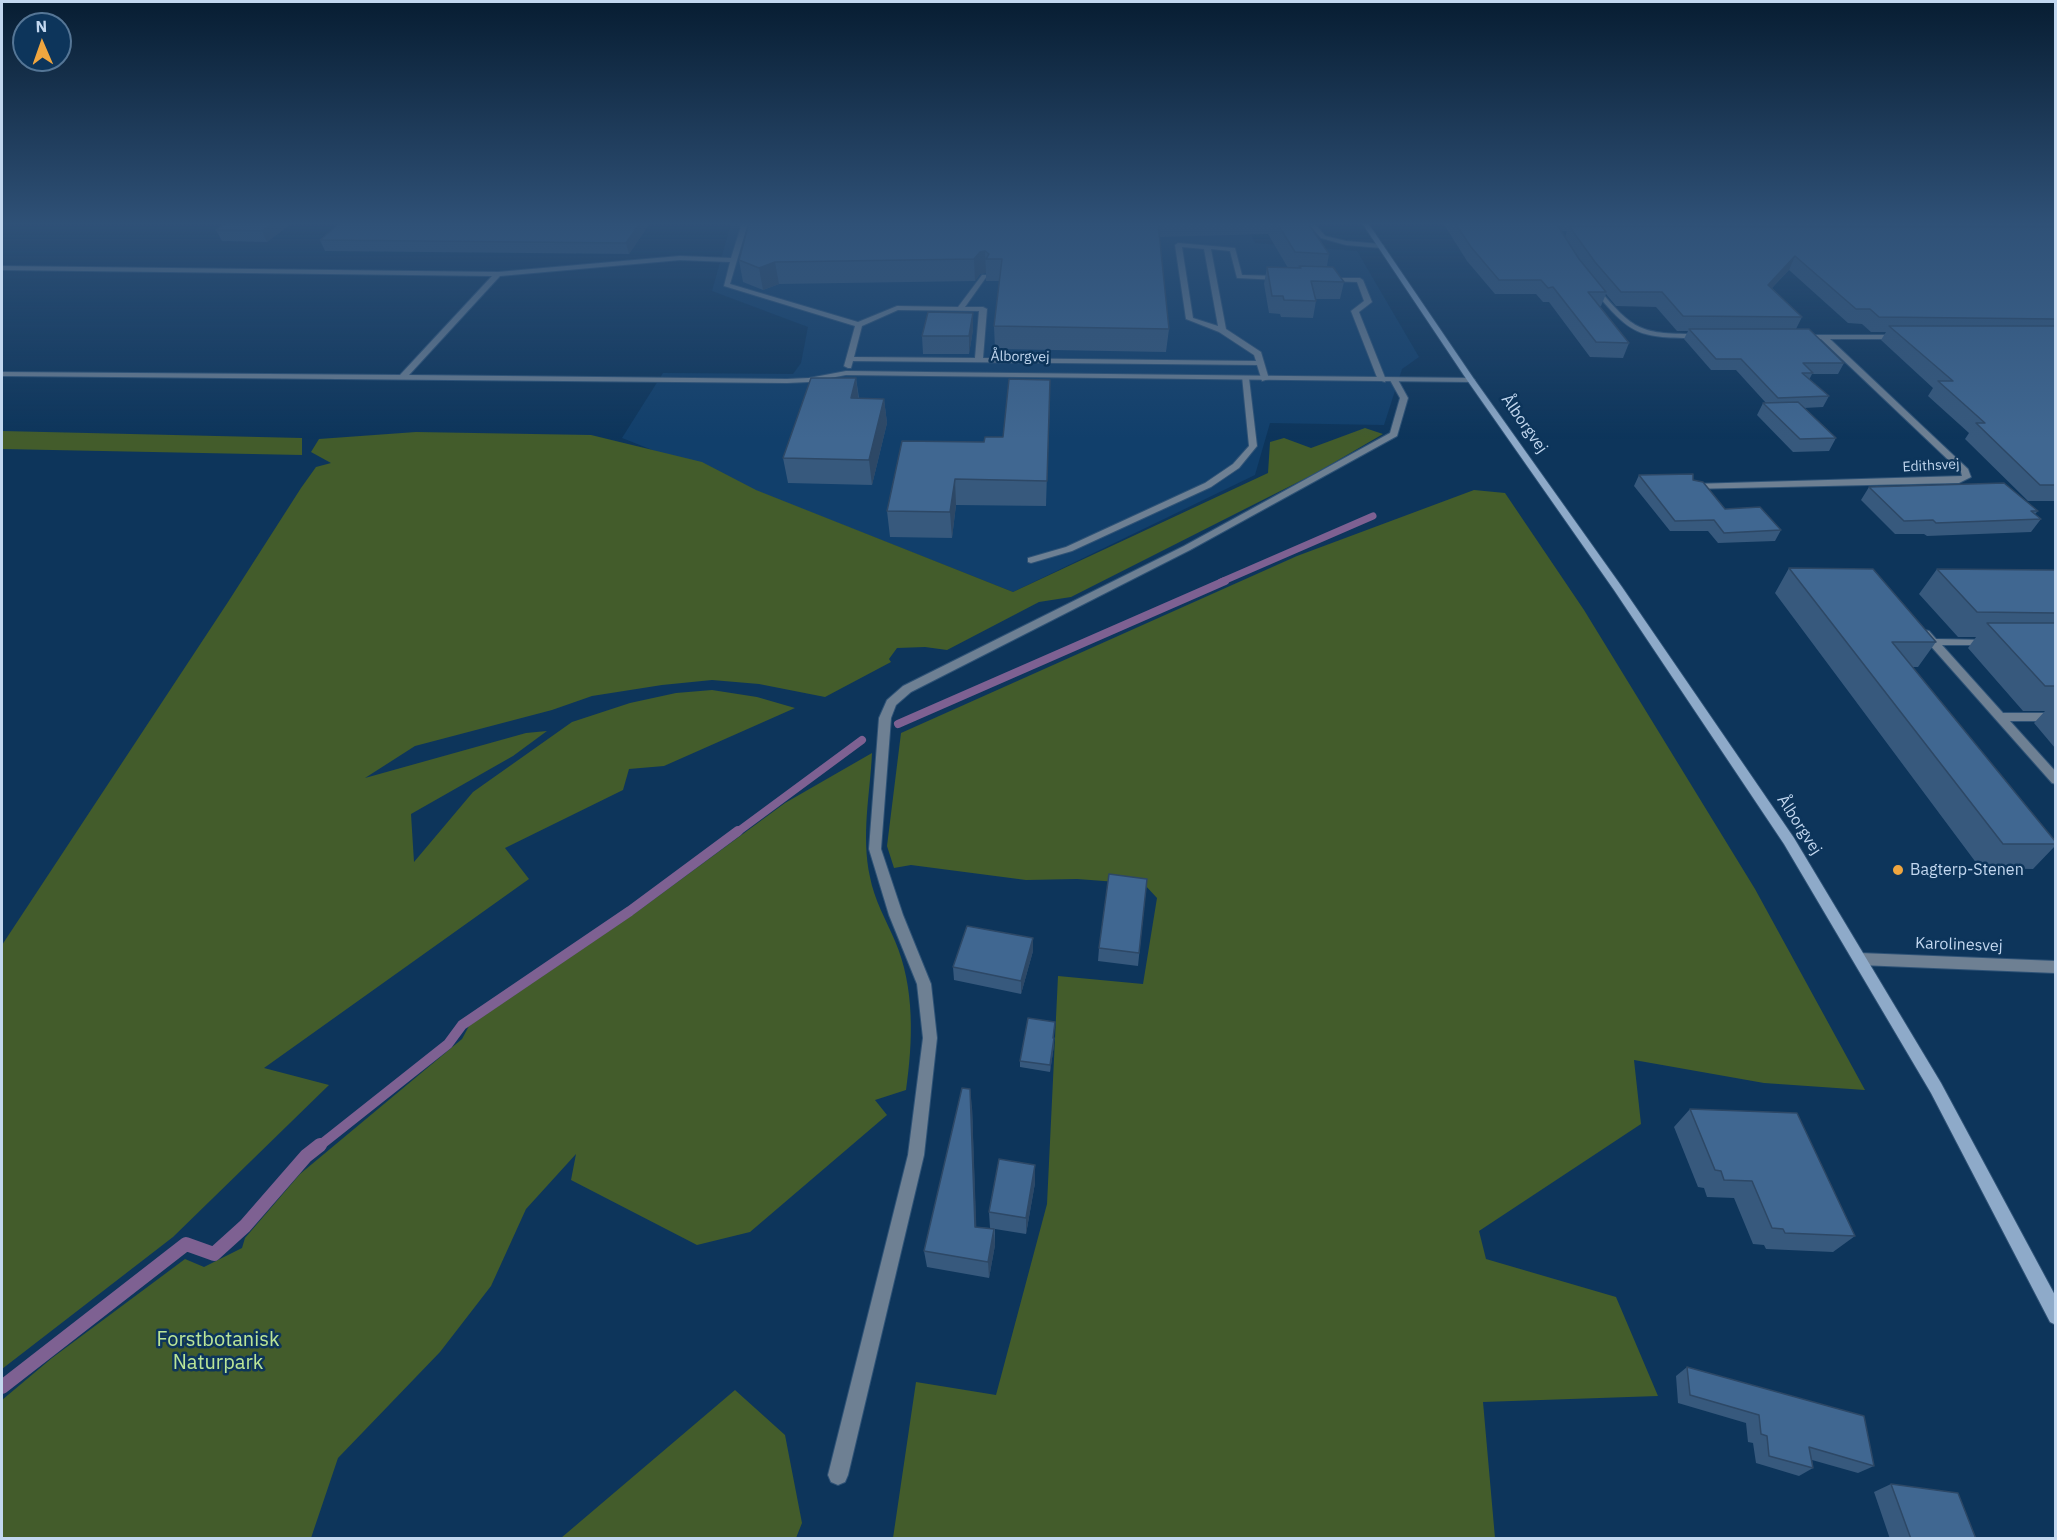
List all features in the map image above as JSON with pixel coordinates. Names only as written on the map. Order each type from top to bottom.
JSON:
[{"type":"main road","name":"Ålborgvej","points":[[1413,295],[1470,380],[1618,589],[1789,841],[1936,1088],[2055,1316]]},
{"type":"street","points":[[403,377],[479,295]]},
{"type":"street","points":[[759,295],[859,325],[897,308],[983,309],[979,360]]},
{"type":"street","points":[[960,309],[970,295]]},
{"type":"street","points":[[1186,295],[1190,319],[1222,330],[1258,354],[1265,379]]},
{"type":"street","points":[[1216,295],[1222,330]]},
{"type":"street","points":[[838,1475],[916,1155],[930,1038],[924,984],[896,915],[875,849],[886,710],[907,689],[1186,548],[1394,434],[1404,399],[1388,380],[1355,311],[1368,302],[1365,295]]},
{"type":"street","points":[[1601,295],[1626,324],[1640,333],[1657,336],[1705,336]]},
{"type":"street","points":[[846,373],[859,325]]},
{"type":"street","points":[[1788,337],[1904,337]]},
{"type":"street","name":"Edithsvej","points":[[1693,487],[1959,480],[1967,477],[1965,471],[1823,337]]},
{"type":"street","points":[[849,358],[1260,363]]},
{"type":"street","name":"Ålborgvej","points":[[2,374],[787,381],[809,380],[846,373],[1470,380]]},
{"type":"street","points":[[1031,560],[1070,549],[1208,485],[1236,466],[1253,446],[1245,378]]},
{"type":"street","points":[[1919,626],[2055,780]]},
{"type":"street","points":[[1933,642],[2000,642]]},
{"type":"street","points":[[2000,717],[2055,717]]},
{"type":"street","name":"Karolinesvej","points":[[1860,959],[2055,967]]},
{"type":"shaded area","points":[[722,295],[1383,295],[1419,357],[1402,369],[1384,425],[1270,423],[1255,475],[1013,592],[622,438],[663,373],[793,374],[801,363],[808,327]]},
{"type":"green space","points":[[1365,428],[1383,434],[1316,473],[1071,597],[1039,602],[947,650],[925,647],[897,648],[889,659],[891,662],[825,697],[759,684],[712,680],[592,696],[552,710],[415,746],[365,778],[526,733],[547,731],[513,756],[411,814],[414,862],[473,792],[572,722],[630,703],[676,693],[712,690],[757,697],[795,708],[664,766],[629,769],[623,790],[505,848],[529,879],[264,1068],[329,1085],[173,1237],[2,1369],[2,945],[301,488],[316,467],[331,463],[311,452],[319,439],[416,432],[591,435],[702,462],[756,490],[1013,592],[1268,473],[1270,442],[1284,438],[1311,448]]},
{"type":"green space","points":[[2,431],[302,438],[302,455],[2,449]]},
{"type":"green space","points":[[1474,490],[1505,493],[1584,610],[1755,889],[1865,1090],[1764,1083],[1634,1060],[1641,1124],[1479,1231],[1486,1259],[1616,1297],[1658,1396],[1483,1402],[1495,1538],[893,1538],[916,1382],[996,1395],[1047,1204],[1058,976],[1143,984],[1157,898],[1144,884],[1077,879],[1026,880],[911,865],[894,868],[887,846],[901,733],[1297,556]]},
{"type":"green space","name":"Forstbotanisk Naturpark","points":[[872,753],[866,830],[867,861],[874,893],[902,959],[911,1015],[906,1090],[875,1100],[887,1115],[750,1232],[697,1245],[571,1180],[576,1154],[526,1209],[491,1286],[440,1352],[338,1458],[311,1538],[2,1538],[2,1400],[52,1358],[185,1259],[204,1267],[242,1248],[245,1238],[300,1174],[462,1039],[469,1026],[634,914],[785,803]]},
{"type":"green space","points":[[735,1390],[785,1435],[802,1523],[796,1538],[561,1538]]},
{"type":"building","points":[[998,295],[1165,295],[1169,329],[994,326]]},
{"type":"building","points":[[1314,295],[1316,301],[1284,300],[1283,296],[1272,296]]},
{"type":"building","points":[[1559,295],[1590,295],[1629,343],[1596,342]]},
{"type":"building","points":[[1665,295],[1778,295],[1802,317],[1683,316]]},
{"type":"building","points":[[1840,295],[2055,295],[2055,319],[1879,317],[1870,309],[1856,309]]},
{"type":"building","points":[[928,312],[973,313],[969,336],[922,336]]},
{"type":"building","points":[[1889,326],[2055,326],[2055,485],[2040,485],[1976,423],[1985,423],[1938,381],[1953,381]]},
{"type":"building","points":[[1689,329],[1809,329],[1844,363],[1803,363],[1813,373],[1802,373],[1829,396],[1778,398],[1741,359],[1716,359]]},
{"type":"building","points":[[811,378],[856,378],[851,398],[884,399],[869,460],[783,458]]},
{"type":"building","points":[[1009,379],[1050,380],[1047,481],[955,479],[950,512],[887,511],[902,441],[984,442],[985,437],[1003,437]]},
{"type":"building","points":[[1798,402],[1836,438],[1800,439],[1763,403]]},
{"type":"building","points":[[1693,474],[1693,480],[1703,482],[1725,509],[1760,507],[1781,530],[1724,533],[1714,520],[1675,521],[1639,475]]},
{"type":"building","points":[[2004,483],[2038,511],[2031,511],[2041,519],[1936,523],[1933,520],[1904,521],[1869,487]]},
{"type":"building","points":[[1789,568],[1873,569],[1936,642],[1892,642],[2055,841],[2055,844],[2003,844]]},
{"type":"building","points":[[1937,569],[2055,570],[2055,613],[1977,612]]},
{"type":"building","points":[[1987,623],[2055,623],[2055,686],[2045,686]]},
{"type":"building","points":[[1109,874],[1147,879],[1139,953],[1099,948]]},
{"type":"building","points":[[967,926],[1033,938],[1021,981],[953,967]]},
{"type":"building","points":[[1028,1018],[1055,1022],[1050,1065],[1020,1061]]},
{"type":"building","points":[[962,1088],[970,1089],[975,1227],[994,1229],[988,1262],[924,1251]]},
{"type":"building","points":[[1690,1109],[1797,1113],[1855,1236],[1785,1233],[1783,1229],[1772,1228],[1752,1181],[1724,1180],[1721,1171],[1715,1170]]},
{"type":"building","points":[[999,1159],[1035,1165],[1026,1218],[989,1212]]},
{"type":"building","points":[[1687,1367],[1864,1416],[1874,1466],[1809,1447],[1813,1468],[1769,1456],[1767,1436],[1761,1434],[1759,1415],[1690,1395]]},
{"type":"building","points":[[1891,1484],[1958,1493],[1976,1539],[1911,1539]]},
{"type":"waterway","points":[[1221,582],[1373,516]]},
{"type":"waterway","points":[[898,724],[1225,581]]},
{"type":"waterway","points":[[736,833],[862,740]]},
{"type":"waterway","points":[[318,1147],[448,1044],[462,1025],[630,911],[738,831]]},
{"type":"waterway","points":[[2,1387],[186,1244],[214,1254],[245,1226],[306,1156],[320,1145]]},
{"type":"place","name":"Bagterp-Stenen","points":[[1898,870]]}]
